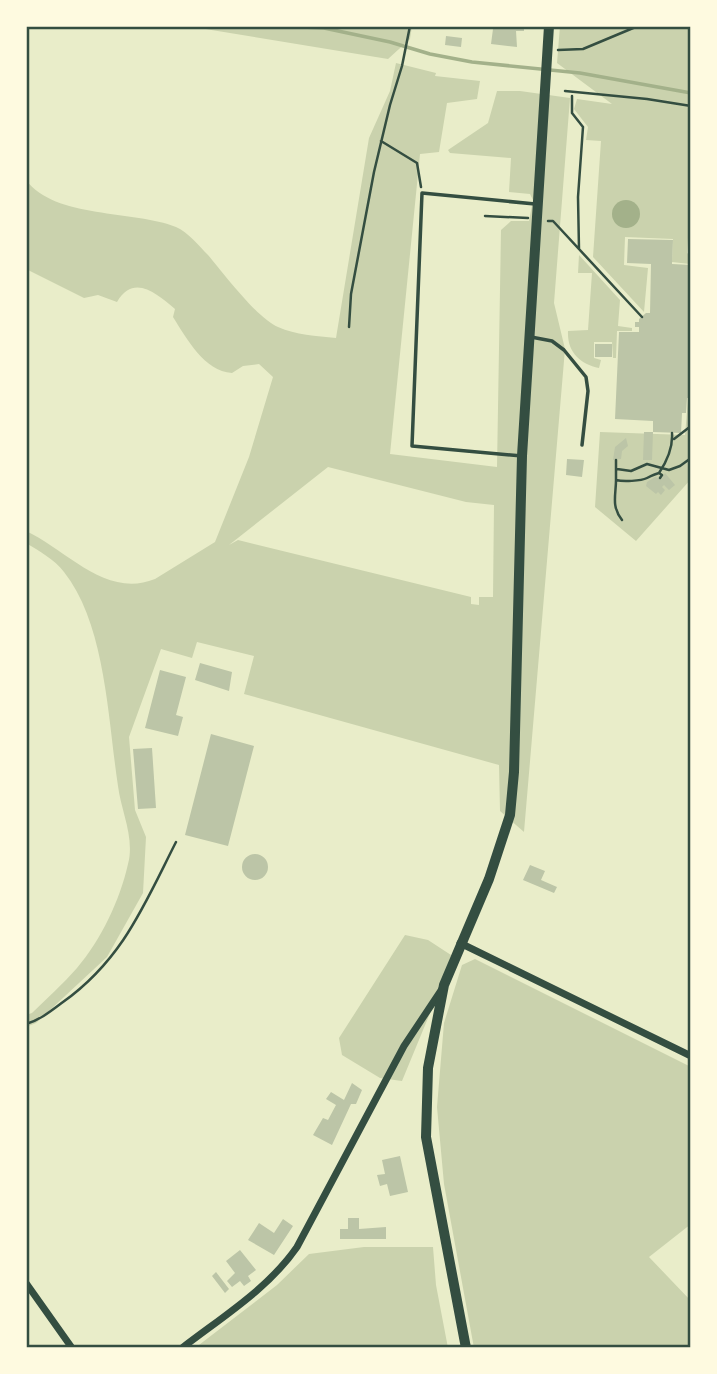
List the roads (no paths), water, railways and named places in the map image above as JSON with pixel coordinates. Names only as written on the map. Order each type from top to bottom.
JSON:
[{"type":"street","points":[[466,1348],[426,1137],[428,1068],[444,985],[489,879],[510,815],[514,772],[522,456],[549,26]]},
{"type":"street","points":[[460,943],[691,1056]]},
{"type":"street","points":[[182,1348],[282,1268],[297,1247],[404,1046],[444,985]]},
{"type":"street","points":[[26,1283],[72,1348]]},
{"type":"lane","points":[[522,456],[412,446],[422,193],[537,205]]},
{"type":"lane","points":[[529,336],[552,341],[564,350],[586,377],[582,445]]},
{"type":"waterway","points":[[279,26],[324,28],[472,62],[580,73],[691,93]]}]
